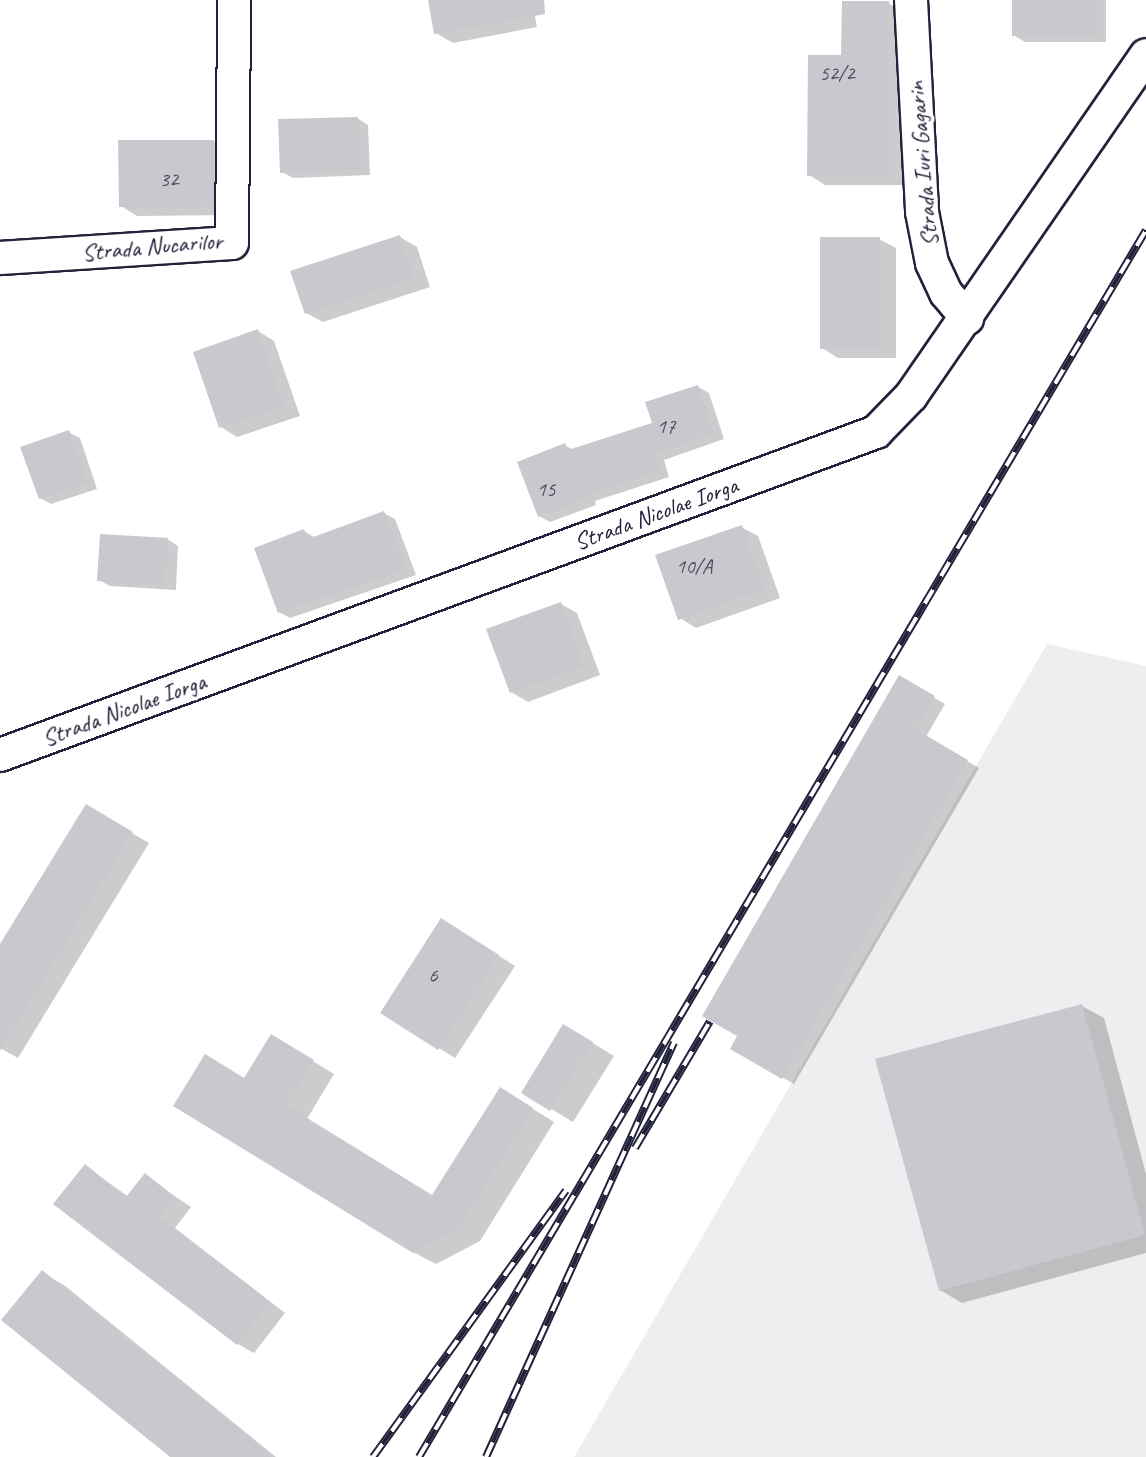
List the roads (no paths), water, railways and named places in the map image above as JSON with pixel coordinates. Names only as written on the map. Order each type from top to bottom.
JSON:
[{"type":"street","name":"Strada Nucarilor","points":[[0,258],[232,243],[233,0]]},
{"type":"street","name":"Strada Iuri Gagarin","points":[[911,0],[922,212],[932,263],[946,293],[967,318]]},
{"type":"street","name":"Strada Nicolae Iorga","points":[[0,755],[876,432],[911,396],[967,318],[1146,55]]},
{"type":"railway","points":[[419,1457],[1146,230]]},
{"type":"railway","points":[[635,1148],[710,1021]]},
{"type":"railway","points":[[486,1457],[674,1043]]},
{"type":"railway","points":[[373,1457],[566,1190]]}]
